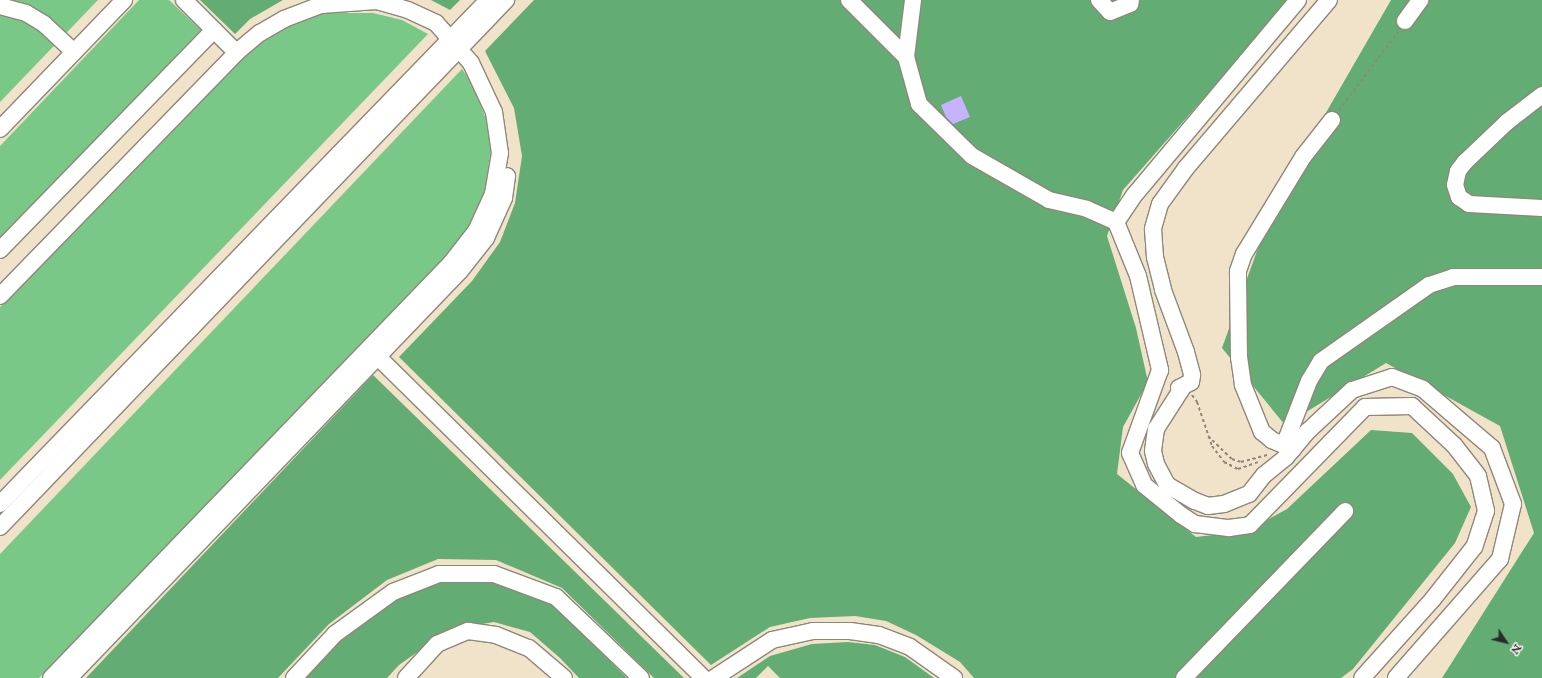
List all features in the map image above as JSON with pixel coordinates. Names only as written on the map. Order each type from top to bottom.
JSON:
[{"type":"street","points":[[0,129],[114,0]]},
{"type":"street","points":[[0,116],[124,0]]},
{"type":"street","points":[[184,0],[231,47]]},
{"type":"street","points":[[1,290],[231,47],[256,26],[282,11],[312,0]]},
{"type":"street","points":[[51,678],[451,263],[476,231],[493,194],[500,153],[494,112],[471,63],[458,41],[441,18],[399,0]]},
{"type":"street","points":[[0,527],[458,41],[488,0]]},
{"type":"street","points":[[0,504],[458,41],[506,0]]},
{"type":"street","points":[[849,0],[906,57]]},
{"type":"street","points":[[913,0],[906,57],[919,104],[972,156],[1049,200],[1087,209],[1116,222],[1138,276],[1160,370],[1130,452],[1144,485],[1181,515],[1195,524],[1228,528],[1250,525],[1365,407],[1412,406],[1454,445],[1478,476],[1486,511],[1474,547],[1433,599],[1362,678]]},
{"type":"street","points":[[1099,0],[1110,12],[1130,4],[1131,0]]},
{"type":"street","points":[[1116,222],[1135,194],[1298,0]]},
{"type":"street","points":[[1329,0],[1182,174],[1164,197],[1155,217],[1155,252],[1163,290],[1191,367],[1191,382],[1179,388],[1181,390],[1163,415],[1153,440],[1156,464],[1167,485],[1180,494],[1208,506],[1224,504],[1249,494],[1288,448],[1352,390],[1392,377],[1423,389],[1492,448],[1513,504],[1500,559],[1396,678]]},
{"type":"street","points":[[1405,21],[1420,0]]},
{"type":"street","points":[[1,290],[237,52],[260,33],[284,18],[321,5],[377,1],[408,10],[436,24],[477,55],[505,109],[511,154],[504,198],[486,238],[460,271],[68,678]]},
{"type":"street","points":[[0,6],[26,14],[44,24],[72,49]]},
{"type":"street","points":[[0,250],[214,30]]},
{"type":"street","points":[[1542,95],[1507,122],[1476,151],[1458,171],[1455,185],[1459,197],[1469,204],[1542,208]]},
{"type":"street","points":[[1288,448],[1272,440],[1262,432],[1243,385],[1239,358],[1238,271],[1244,254],[1303,157],[1332,120]]},
{"type":"street","points":[[1288,448],[1309,381],[1321,361],[1429,285],[1453,277],[1542,277]]},
{"type":"street","points":[[378,357],[704,678]]},
{"type":"street","points":[[1184,678],[1345,511]]},
{"type":"street","points":[[294,678],[335,634],[393,592],[439,574],[494,574],[556,597],[641,678]]},
{"type":"street","points":[[406,678],[438,644],[468,631],[496,635],[529,648],[564,678]]},
{"type":"street","points":[[714,678],[772,640],[813,631],[850,631],[879,635],[910,647],[954,678]]},
{"type":"path","points":[[1332,120],[1405,21]]},
{"type":"path","points":[[1179,388],[1193,396],[1197,402],[1207,435],[1224,462],[1238,469],[1271,456]]},
{"type":"path","points":[[1207,435],[1232,459],[1241,462],[1288,448]]},
{"type":"green space","points":[[0,0],[98,0],[0,102]]},
{"type":"green space","points":[[139,0],[169,0],[201,30],[0,240],[0,146]]},
{"type":"green space","points":[[200,0],[283,0],[250,19],[235,34]]},
{"type":"green space","points":[[431,0],[460,0],[450,10]]},
{"type":"green space","points":[[534,0],[1290,0],[1123,190],[1107,236],[1136,328],[1148,382],[1123,427],[1117,474],[1196,537],[1247,531],[1287,509],[1371,430],[1412,433],[1453,474],[1471,507],[1455,543],[1353,669],[1341,678],[974,678],[960,662],[916,635],[886,621],[855,616],[810,618],[770,627],[711,665],[399,357],[472,281],[500,242],[515,203],[522,156],[514,108],[485,51]]},
{"type":"green space","points":[[1391,0],[1542,0],[1542,678],[1442,678],[1534,533],[1500,426],[1386,363],[1285,425],[1222,348],[1275,201]]},
{"type":"green space","points":[[321,13],[373,13],[402,20],[428,34],[0,480],[0,307],[242,56],[284,26]]},
{"type":"green space","points":[[462,69],[472,83],[488,124],[491,149],[484,196],[469,227],[444,258],[39,678],[0,678],[0,554]]},
{"type":"green space","points":[[373,375],[684,678],[654,678],[562,588],[496,560],[438,559],[387,580],[329,624],[278,678],[86,678]]},
{"type":"green space","points":[[440,582],[491,582],[552,604],[627,678],[579,678],[560,658],[530,632],[494,622],[458,628],[433,641],[399,665],[387,678],[306,678],[341,641],[395,600]]},
{"type":"green space","points":[[848,642],[875,645],[905,657],[934,678],[780,678],[768,666],[756,678],[737,678],[770,656],[812,644]]},
{"type":"building","points":[[961,96],[970,117],[953,124],[946,117],[941,105]]}]
